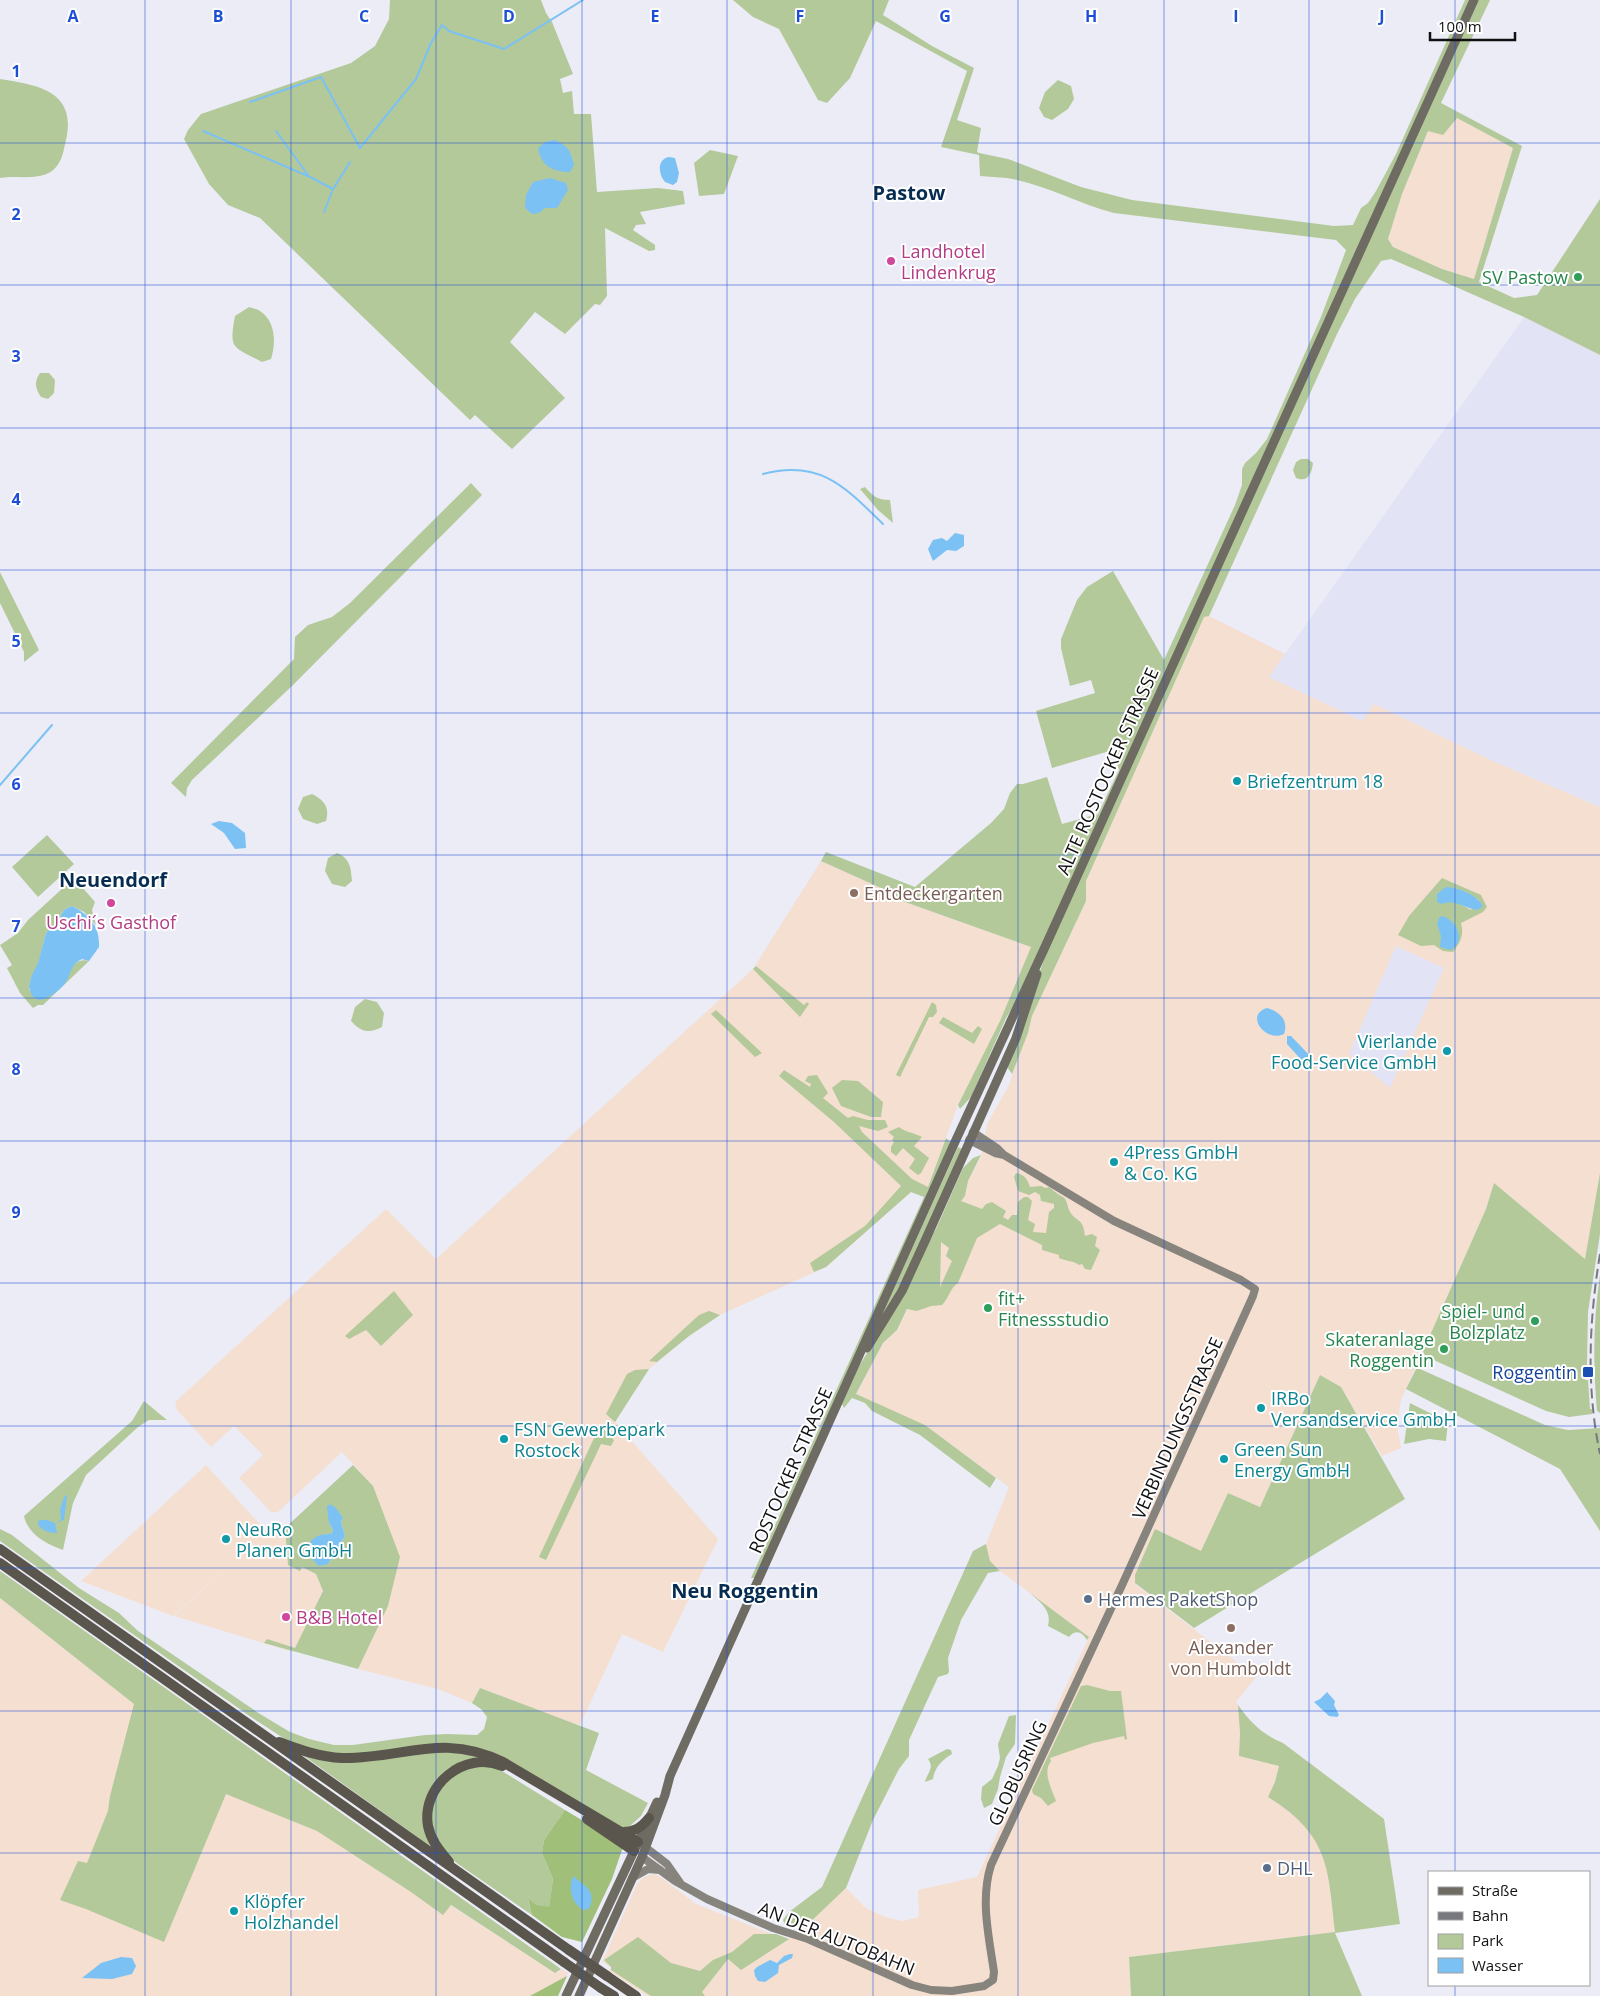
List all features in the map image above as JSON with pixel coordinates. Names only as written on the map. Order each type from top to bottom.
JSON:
[{"type":"highway","points":[[0,1549],[458,1873],[636,1996]]},
{"type":"highway","points":[[0,1562],[614,1996]]},
{"type":"highway","points":[[269,1739],[317,1755],[341,1758],[358,1758],[441,1747],[463,1748],[482,1752],[503,1762],[619,1831],[640,1849]]},
{"type":"highway","points":[[458,1873],[436,1847],[431,1837],[428,1826],[428,1807],[435,1788],[444,1778],[457,1769],[474,1764],[497,1764],[504,1767],[583,1817],[640,1849]]},
{"type":"highway","points":[[619,1831],[637,1830],[649,1818]]},
{"type":"main road","name":"ALTE ROSTOCKER STRASSE","points":[[960,1130],[1045,947],[1474,0]]},
{"type":"main road","name":"ALTE ROSTOCKER STRASSE","points":[[971,1136],[1016,1038],[1045,947]]},
{"type":"main road","points":[[960,1130],[971,1136]]},
{"type":"main road","name":"ROSTOCKER STRASSE","points":[[640,1849],[649,1818],[666,1787],[960,1130]]},
{"type":"main road","name":"ROSTOCKER STRASSE","points":[[859,1358],[902,1291],[971,1136]]},
{"type":"main road","name":"ROSTOCKER STRASSE","points":[[640,1849],[665,1795],[666,1787]]},
{"type":"main road","points":[[579,1996],[632,1878],[640,1849]]},
{"type":"main road","points":[[566,1996],[640,1849]]},
{"type":"street","name":"VERBINDUNGSSTRASSE","points":[[971,1136],[995,1153],[1004,1155],[1114,1221],[1253,1286],[1255,1289],[1254,1296],[1123,1583]]},
{"type":"street","name":"GLOBUSRING","points":[[988,1985],[993,1980],[994,1972],[985,1899],[991,1865],[1123,1583]]},
{"type":"street","name":"AN DER AUTOBAHN","points":[[640,1849],[660,1870],[697,1894],[773,1928],[808,1939],[912,1985],[931,1990],[946,1991],[988,1985]]},
{"type":"street","name":"AN DER AUTOBAHN","points":[[640,1849],[666,1864],[682,1884]]},
{"type":"street","points":[[632,1878],[648,1869],[660,1870]]},
{"type":"shaded area","points":[[1457,118],[1513,148],[1474,279],[1442,269],[1393,247],[1388,239],[1402,194],[1428,131]]},
{"type":"shaded area","points":[[1524,317],[1600,355],[1600,807],[1493,761],[1374,704],[1362,721],[1269,677]]},
{"type":"shaded area","points":[[1204,616],[1209,616],[1285,654],[1270,677],[1374,703],[1493,761],[1600,807],[1600,1173],[1585,1259],[1494,1183],[1486,1209],[1401,1400],[1397,1425],[1401,1448],[1382,1456],[1341,1387],[1320,1375],[1260,1507],[1228,1493],[1201,1551],[1135,1584],[1256,1677],[1236,1702],[1238,1705],[1240,1733],[1239,1756],[1279,1766],[1269,1797],[1300,1820],[1313,1835],[1329,1874],[1335,1932],[1129,1957],[1131,1996],[647,1996],[609,1971],[611,1967],[602,1962],[637,1884],[649,1875],[655,1874],[662,1878],[696,1904],[788,1939],[804,1928],[846,1888],[866,1908],[885,1917],[902,1921],[919,1917],[918,1890],[977,1877],[1089,1637],[1000,1571],[990,1561],[986,1544],[1009,1487],[925,1425],[856,1395],[883,1343],[897,1330],[910,1305],[939,1289],[940,1236],[951,1210],[965,1196],[968,1181],[981,1157],[987,1124],[1010,1083],[1016,1061],[1028,1033],[1032,1016],[1086,901],[1086,881]]},
{"type":"shaded area","name":"Neu Roggentin","points":[[821,861],[892,893],[905,902],[1031,947],[1000,1021],[958,1105],[924,1197],[911,1192],[826,1267],[720,1315],[689,1336],[649,1369],[615,1422],[718,1539],[663,1652],[622,1634],[580,1725],[567,1722],[480,1688],[472,1703],[438,1689],[358,1669],[388,1606],[373,1486],[342,1452],[278,1512],[271,1512],[239,1478],[263,1455],[234,1426],[211,1447],[177,1410],[175,1402],[386,1209],[436,1259],[753,969]]},
{"type":"shaded area","points":[[1396,946],[1444,968],[1390,1088],[1349,1054]]},
{"type":"shaded area","points":[[206,1465],[266,1531],[285,1528],[288,1565],[302,1567],[316,1574],[323,1591],[293,1652],[174,1616],[232,1562],[173,1616],[81,1581]]},
{"type":"shaded area","points":[[0,1598],[134,1704],[167,1711],[450,1905],[555,1973],[561,1969],[568,1973],[558,1996],[0,1996]]},
{"type":"green space","points":[[390,0],[541,0],[573,74],[560,79],[563,93],[572,91],[574,114],[591,114],[597,192],[658,188],[683,191],[685,204],[640,212],[646,224],[636,225],[633,230],[655,245],[655,250],[649,251],[605,228],[607,296],[600,305],[595,304],[565,334],[535,312],[510,342],[565,398],[512,449],[475,415],[470,420],[260,218],[228,205],[209,184],[184,139],[188,130],[201,114],[351,63],[375,46],[389,19]]},
{"type":"green space","points":[[733,0],[889,0],[883,15],[932,46],[974,68],[957,120],[981,128],[977,152],[1008,159],[1081,187],[1132,200],[1334,226],[1353,225],[1361,208],[1368,203],[1376,191],[1396,154],[1465,0],[1490,0],[1441,103],[1522,146],[1479,282],[1514,298],[1537,295],[1600,199],[1600,355],[1524,317],[1440,280],[1391,259],[1381,261],[1355,299],[1337,334],[1209,616],[1204,617],[1086,881],[1086,901],[1032,1016],[1028,1033],[1012,1074],[1007,1067],[1047,951],[1006,1018],[971,1097],[960,1109],[958,1105],[1000,1021],[1031,947],[905,902],[892,893],[821,861],[826,852],[915,887],[991,823],[1004,809],[1010,793],[1017,784],[1047,777],[1062,824],[1098,814],[1119,770],[1113,750],[1052,768],[1036,711],[1095,693],[1091,680],[1070,686],[1061,648],[1061,639],[1077,600],[1087,587],[1113,571],[1164,660],[1235,505],[1242,485],[1242,469],[1245,463],[1267,439],[1321,317],[1346,250],[1336,240],[1114,213],[1021,181],[980,176],[979,155],[941,147],[967,71],[876,21],[850,78],[827,103],[818,100],[779,29],[753,17]],"holes":[[[1457,118],[1513,148],[1474,279],[1442,269],[1393,247],[1388,239],[1402,194],[1428,131],[1443,135]]]},
{"type":"green space","points":[[0,79],[42,88],[53,94],[61,102],[66,113],[68,127],[60,162],[52,171],[34,177],[0,178]]},
{"type":"green space","points":[[1058,80],[1071,86],[1074,99],[1068,109],[1052,120],[1044,117],[1039,108],[1045,92]]},
{"type":"green space","points":[[710,150],[738,156],[724,194],[699,196],[694,163]]},
{"type":"green space","points":[[249,307],[259,310],[265,315],[272,327],[274,347],[271,359],[262,362],[244,353],[235,346],[233,341],[235,316]]},
{"type":"green space","points":[[40,373],[49,373],[55,380],[54,393],[48,399],[41,397],[36,388],[36,382]]},
{"type":"green space","points":[[1301,459],[1308,459],[1313,463],[1309,476],[1304,479],[1296,478],[1293,470],[1296,462]]},
{"type":"green space","points":[[471,483],[482,495],[292,686],[192,780],[187,788],[186,797],[171,783],[294,659],[295,637],[308,625],[332,617],[350,603]]},
{"type":"green space","points":[[865,487],[876,497],[890,500],[893,523],[878,510],[860,489]]},
{"type":"green space","points":[[0,572],[39,650],[24,662],[24,652],[0,603]]},
{"type":"green space","points":[[312,794],[323,801],[327,812],[326,821],[317,824],[303,819],[298,809],[303,797]]},
{"type":"green space","points":[[47,835],[74,864],[38,897],[12,867]]},
{"type":"green space","points":[[337,853],[345,858],[350,868],[352,881],[345,887],[332,884],[325,871],[328,858]]},
{"type":"green space","points":[[1442,878],[1481,895],[1487,907],[1483,912],[1461,923],[1461,938],[1453,952],[1443,951],[1434,945],[1421,946],[1398,935],[1409,916]],"holes":[[[1464,891],[1479,900],[1471,910],[1456,902],[1448,902]]]},
{"type":"green space","points":[[76,880],[95,902],[92,910],[96,925],[84,912],[72,906],[64,910],[58,921],[46,933],[37,968],[31,977],[29,990],[68,977],[75,964],[85,960],[89,961],[43,1005],[33,1008],[20,993],[7,968],[12,965],[0,945],[18,933],[28,920],[64,887]]},
{"type":"green space","points":[[756,966],[804,1005],[807,1002],[809,1004],[800,1017],[753,969]]},
{"type":"green space","points":[[365,999],[377,1002],[384,1013],[382,1027],[373,1031],[362,1030],[351,1021],[355,1007]]},
{"type":"green space","points":[[932,1002],[936,1005],[937,1012],[933,1017],[929,1017],[900,1077],[896,1075]]},
{"type":"green space","points":[[716,1010],[762,1053],[755,1057],[711,1014]]},
{"type":"green space","points":[[943,1017],[972,1033],[978,1026],[982,1029],[974,1044],[939,1023]]},
{"type":"green space","points":[[784,1070],[810,1087],[811,1084],[805,1081],[808,1076],[817,1075],[828,1093],[823,1098],[848,1118],[853,1116],[868,1120],[885,1120],[888,1127],[878,1131],[859,1126],[862,1132],[912,1179],[928,1187],[946,1138],[952,1143],[756,1578],[751,1578],[924,1197],[911,1192],[826,1267],[814,1272],[810,1263],[865,1226],[901,1186],[834,1122],[779,1076]]},
{"type":"green space","points":[[842,1080],[858,1081],[883,1102],[881,1117],[871,1117],[841,1106],[832,1088]]},
{"type":"green space","points":[[899,1127],[922,1137],[914,1146],[929,1158],[918,1175],[909,1168],[915,1159],[903,1148],[896,1156],[891,1152],[894,1137],[888,1132]]},
{"type":"green space","points":[[958,1147],[962,1149],[904,1283],[876,1328]]},
{"type":"green space","points":[[981,1155],[968,1181],[965,1196],[961,1201],[982,1209],[986,1204],[992,1202],[1006,1211],[1003,1217],[1008,1220],[1012,1215],[1017,1215],[1018,1202],[1024,1197],[1028,1197],[1032,1201],[1028,1220],[1035,1224],[1033,1232],[1046,1233],[1049,1212],[1054,1208],[1054,1204],[1041,1201],[1040,1195],[1035,1192],[1029,1195],[1018,1191],[1014,1177],[1016,1173],[1023,1176],[1030,1187],[1050,1187],[1065,1199],[1070,1212],[1083,1226],[1085,1236],[1092,1234],[1097,1237],[1095,1246],[1100,1250],[1091,1270],[1085,1269],[1082,1264],[1079,1265],[1061,1259],[1059,1255],[1042,1250],[1042,1245],[1000,1224],[977,1238],[958,1283],[942,1305],[931,1306],[917,1311],[907,1309],[897,1330],[883,1343],[856,1394],[925,1425],[996,1478],[990,1488],[920,1435],[872,1411],[865,1403],[852,1398],[844,1408],[842,1404],[859,1366],[895,1308],[924,1248],[936,1229],[963,1168],[973,1158]],"holes":[[[941,1242],[949,1248],[946,1256],[952,1261],[940,1287]]]},
{"type":"green space","points":[[1600,1173],[1600,1234],[1588,1312],[1587,1365],[1585,1365],[1585,1380],[1588,1380],[1592,1414],[1569,1417],[1546,1411],[1425,1356],[1423,1351],[1486,1209],[1494,1183],[1585,1259]]},
{"type":"green space","points":[[1600,1275],[1600,1413],[1597,1411],[1594,1360],[1596,1309]]},
{"type":"green space","points":[[394,1291],[413,1315],[381,1346],[366,1330],[349,1339],[345,1336]]},
{"type":"green space","points":[[709,1311],[720,1315],[689,1336],[657,1362],[649,1361],[699,1315]]},
{"type":"green space","points":[[649,1369],[615,1422],[606,1414],[627,1374],[635,1370]]},
{"type":"green space","points":[[1416,1369],[1420,1369],[1545,1425],[1568,1430],[1600,1428],[1600,1531],[1560,1469],[1406,1389]]},
{"type":"green space","points":[[1320,1375],[1341,1387],[1405,1499],[1194,1628],[1135,1583],[1135,1575],[1155,1529],[1201,1551],[1228,1493],[1260,1507]]},
{"type":"green space","points":[[144,1401],[167,1420],[149,1420],[138,1427],[86,1475],[73,1503],[63,1550],[39,1538],[26,1523],[24,1516],[132,1421]]},
{"type":"green space","points":[[1410,1403],[1448,1422],[1446,1441],[1429,1439],[1404,1444]]},
{"type":"green space","points":[[602,1427],[614,1440],[611,1446],[601,1444],[546,1560],[539,1557],[595,1436]]},
{"type":"green space","points":[[353,1465],[373,1486],[400,1557],[388,1606],[358,1669],[264,1643],[267,1639],[295,1648],[323,1591],[316,1574],[302,1567],[300,1571],[288,1565],[285,1528]],"holes":[[[343,1518],[341,1522],[345,1536],[328,1564],[325,1534],[331,1534],[333,1530],[329,1523]]]},
{"type":"green space","points":[[0,1529],[12,1535],[79,1588],[119,1613],[138,1631],[260,1714],[290,1732],[334,1745],[353,1745],[425,1735],[477,1735],[484,1729],[487,1717],[481,1709],[472,1703],[480,1688],[599,1733],[586,1770],[648,1803],[641,1816],[631,1827],[624,1829],[475,1748],[335,1755],[291,1743],[0,1541]]},
{"type":"green space","points":[[986,1544],[990,1561],[1000,1571],[988,1573],[961,1620],[948,1658],[948,1674],[938,1677],[909,1740],[909,1756],[899,1769],[873,1820],[846,1888],[804,1928],[785,1925],[783,1920],[789,1912],[822,1887],[973,1551]]},
{"type":"green space","points":[[0,1571],[561,1969],[555,1973],[451,1905],[443,1915],[317,1831],[226,1794],[164,1942],[60,1900],[78,1861],[87,1863],[108,1811],[110,1796],[134,1704],[0,1598]]},
{"type":"green space","points":[[1030,1593],[1089,1637],[1087,1640],[1079,1632],[1069,1637],[1048,1626],[1047,1611]]},
{"type":"green space","points":[[1087,1685],[1110,1691],[1121,1691],[1127,1739],[1125,1740],[1124,1736],[1093,1743],[1050,1758],[1051,1761],[1047,1771],[1056,1801],[1048,1806],[1041,1798],[1033,1794],[1032,1790],[1081,1686]]},
{"type":"green space","points":[[1238,1705],[1247,1717],[1263,1732],[1283,1743],[1384,1819],[1400,1924],[1335,1933],[1362,1996],[1131,1996],[1129,1957],[1335,1932],[1327,1871],[1322,1854],[1314,1839],[1303,1825],[1288,1811],[1268,1797],[1275,1782],[1279,1766],[1239,1756]]},
{"type":"green space","points":[[1016,1715],[1015,1744],[1006,1757],[992,1804],[984,1808],[981,1799],[982,1787],[992,1779],[998,1766],[1000,1758],[998,1744],[1009,1716]]},
{"type":"green space","points":[[444,1749],[493,1760],[474,1761],[428,1796],[433,1848],[297,1751],[313,1757]]},
{"type":"green space","points":[[947,1749],[951,1750],[952,1754],[939,1764],[933,1779],[925,1782],[931,1768],[928,1759]]},
{"type":"green space","points":[[474,1766],[497,1768],[565,1810],[544,1840],[542,1853],[553,1879],[549,1908],[528,1900],[532,1915],[445,1853],[431,1828],[432,1803],[448,1778]]},
{"type":"green space","points":[[565,1810],[607,1835],[623,1847],[612,1879],[582,1942],[562,1937],[532,1915],[528,1899],[537,1905],[549,1907],[553,1879],[542,1853],[544,1840]]},
{"type":"green space","points":[[754,1934],[776,1934],[789,1939],[741,1970],[728,1959],[702,1992],[705,1996],[651,1996],[611,1970],[611,1967],[604,1960],[638,1937],[671,1963],[700,1971],[713,1960],[732,1952]]},
{"type":"green space","points":[[567,1976],[558,1996],[530,1996]]},
{"type":"water","points":[[555,140],[570,152],[574,165],[570,172],[553,169],[545,164],[542,159],[538,148],[545,142]]},
{"type":"water","points":[[669,157],[675,158],[679,173],[677,182],[673,185],[665,182],[660,171],[662,161]]},
{"type":"water","points":[[550,178],[566,183],[568,190],[557,208],[545,208],[539,213],[532,214],[525,208],[526,195],[533,182]]},
{"type":"water","points":[[955,533],[964,535],[964,546],[956,551],[947,550],[933,561],[928,549],[933,540],[942,538],[947,541]]},
{"type":"water","points":[[219,821],[232,823],[245,833],[246,848],[235,849],[224,833],[211,824]]},
{"type":"water","points":[[1446,887],[1467,892],[1483,906],[1478,910],[1456,903],[1442,904],[1437,902],[1437,894]]},
{"type":"water","points":[[72,906],[84,913],[93,922],[98,933],[99,947],[89,961],[82,959],[74,965],[66,982],[60,989],[47,998],[39,1000],[32,996],[29,987],[46,933],[58,921],[64,910]]},
{"type":"water","points":[[1442,916],[1456,926],[1458,932],[1458,942],[1450,950],[1440,947],[1441,936],[1437,924]]},
{"type":"water","points":[[1267,1008],[1275,1011],[1284,1020],[1284,1034],[1271,1035],[1260,1027],[1257,1016],[1260,1011]]},
{"type":"water","points":[[1287,1036],[1291,1036],[1312,1058],[1312,1061],[1305,1064],[1287,1044]]},
{"type":"water","points":[[65,1495],[67,1496],[64,1520],[55,1523],[61,1520],[60,1509]]},
{"type":"water","points":[[330,1504],[336,1508],[343,1518],[341,1522],[345,1536],[328,1564],[319,1566],[306,1553],[309,1544],[314,1538],[331,1534],[333,1530],[329,1523],[327,1507]]},
{"type":"water","points":[[39,1520],[55,1523],[57,1533],[46,1531],[38,1525]]},
{"type":"water","points":[[1327,1692],[1335,1701],[1334,1705],[1339,1715],[1337,1717],[1329,1716],[1314,1702]]},
{"type":"water","points":[[573,1876],[591,1894],[592,1898],[589,1909],[583,1910],[573,1899],[571,1886]]},
{"type":"water","points":[[793,1954],[792,1958],[779,1965],[778,1973],[765,1982],[758,1981],[754,1970],[757,1967],[770,1960],[777,1963],[784,1956]]},
{"type":"water","points":[[121,1957],[132,1958],[136,1966],[132,1974],[112,1979],[82,1978],[101,1963]]},
{"type":"waterway","points":[[250,102],[321,77],[360,148],[416,79],[431,43],[442,25],[449,31],[504,49],[583,0]]},
{"type":"waterway","points":[[203,131],[310,177],[333,189]]},
{"type":"waterway","points":[[276,131],[308,175]]},
{"type":"waterway","points":[[324,212],[333,189],[350,162]]},
{"type":"waterway","points":[[763,474],[783,470],[800,470],[816,473],[843,488],[883,524]]},
{"type":"waterway","points":[[0,785],[52,725]]},
{"type":"railway","points":[[1600,1254],[1591,1329],[1591,1379],[1600,1454]]},
{"type":"place","name":"Landhotel Lindenkrug","points":[[891,261]]},
{"type":"place","name":"SV Pastow","points":[[1578,277]]},
{"type":"place","name":"Briefzentrum 18","points":[[1237,781]]},
{"type":"place","name":"Entdeckergarten","points":[[854,893]]},
{"type":"place","name":"Uschi´s Gasthof","points":[[111,903]]},
{"type":"place","name":"Vierlande Food-Service GmbH","points":[[1447,1051]]},
{"type":"place","name":"4Press GmbH & Co. KG","points":[[1114,1162]]},
{"type":"place","name":"fit+ Fitnessstudio","points":[[988,1308]]},
{"type":"place","name":"Spiel- und Bolzplatz","points":[[1535,1321]]},
{"type":"place","name":"Skateranlage Roggentin","points":[[1444,1349]]},
{"type":"place","name":"Roggentin","points":[[1588,1372]]},
{"type":"place","name":"IRBo Versandservice GmbH","points":[[1261,1408]]},
{"type":"place","name":"FSN Gewerbepark Rostock","points":[[504,1439]]},
{"type":"place","name":"Green Sun Energy GmbH","points":[[1224,1459]]},
{"type":"place","name":"NeuRo Planen GmbH","points":[[226,1539]]},
{"type":"place","name":"Hermes PaketShop","points":[[1088,1599]]},
{"type":"place","name":"B&B Hotel","points":[[286,1617]]},
{"type":"place","name":"Alexander von Humboldt","points":[[1231,1628]]},
{"type":"place","name":"DHL","points":[[1267,1868]]},
{"type":"place","name":"Klöpfer Holzhandel","points":[[234,1911]]},
{"type":"district","name":"Pastow","points":[[909,192]]},
{"type":"district","name":"Neuendorf","points":[[113,879]]},
{"type":"district","name":"Neu Roggentin","points":[[745,1590]]}]
